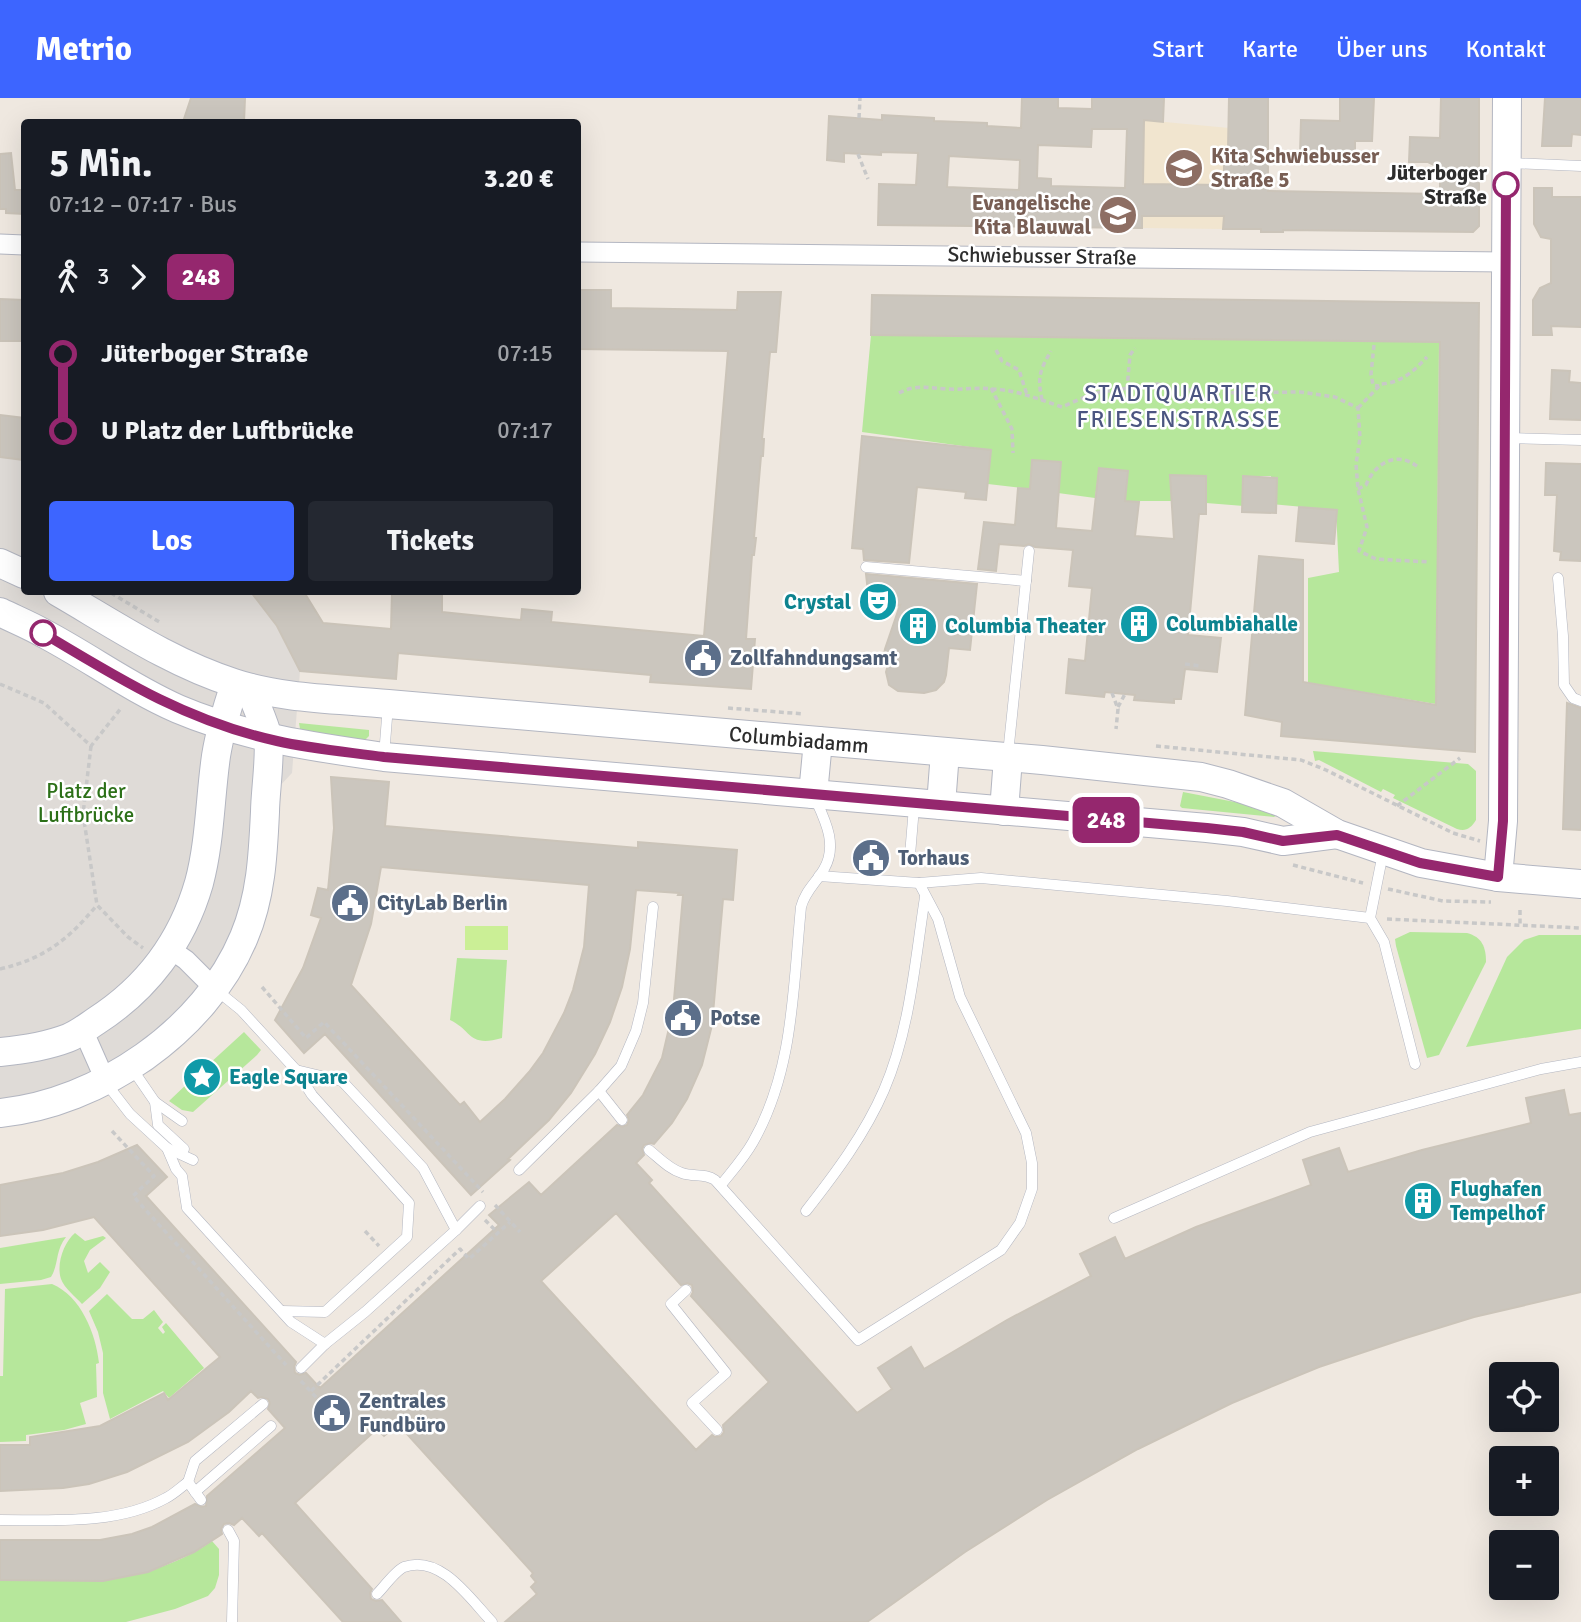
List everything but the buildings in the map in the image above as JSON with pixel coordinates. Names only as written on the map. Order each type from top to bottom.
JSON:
[{"type":"main road","points":[[1495,889],[1503,821],[1507,98]]},
{"type":"main road","points":[[0,563],[21,573]]},
{"type":"main road","points":[[0,1112],[50,1104],[106,1082],[130,1067],[196,1012],[215,989],[244,937],[261,877],[269,739],[242,686],[177,660],[63,595]]},
{"type":"main road","points":[[0,612],[43,633],[137,689],[178,709],[269,739]]},
{"type":"main road","points":[[0,1052],[68,1038],[83,1030],[136,991],[166,955],[189,913],[199,881],[207,843],[222,725],[242,686]]},
{"type":"main road","name":"Columbiadamm","points":[[242,686],[285,694],[388,704],[1139,769],[1228,784],[1283,803],[1337,835],[1495,889],[1540,882],[1581,884]]},
{"type":"main road","name":"Columbiadamm","points":[[269,739],[384,757],[1243,832],[1283,841],[1337,835]]},
{"type":"main road","points":[[813,794],[818,741]]},
{"type":"main road","points":[[927,804],[945,752]]},
{"type":"main road","points":[[1004,811],[1008,758]]},
{"type":"street","points":[[0,244],[21,245]]},
{"type":"street","name":"Schwiebusser Straße","points":[[581,252],[1506,262]]},
{"type":"street","points":[[166,955],[186,960],[215,989]]},
{"type":"street","points":[[83,1030],[106,1082]]},
{"type":"lane","points":[[1506,163],[1581,166]]},
{"type":"lane","points":[[1504,438],[1581,440]]},
{"type":"lane","points":[[1008,758],[1029,551]]},
{"type":"lane","points":[[866,568],[1026,582]]},
{"type":"lane","points":[[1558,578],[1564,685],[1573,698],[1581,701]]},
{"type":"lane","points":[[384,757],[388,704]]},
{"type":"lane","points":[[721,1185],[752,1143],[772,1102],[782,1070],[791,1023],[801,907],[804,896],[825,868],[831,833],[813,794]]},
{"type":"lane","points":[[910,855],[927,804]]},
{"type":"lane","points":[[1383,851],[1370,918],[1384,942],[1415,1064]]},
{"type":"lane","points":[[818,876],[919,883],[981,878],[1227,901],[1370,918]]},
{"type":"lane","points":[[649,1150],[667,1165],[681,1172],[710,1176],[721,1185],[858,1340],[1001,1250],[1020,1223],[1032,1189],[1032,1163],[1028,1143],[1016,1109],[960,997],[938,919],[919,883]]},
{"type":"lane","points":[[806,1211],[843,1164],[884,1090],[903,1034],[925,897]]},
{"type":"lane","points":[[519,1170],[621,1066],[636,1031],[646,979],[653,907]]},
{"type":"lane","points":[[215,989],[241,1010],[296,1070],[312,1095],[409,1203],[407,1237],[326,1312],[282,1311]]},
{"type":"lane","points":[[1114,1218],[1310,1132],[1541,1069],[1581,1062]]},
{"type":"lane","points":[[130,1067],[155,1102],[182,1121]]},
{"type":"lane","points":[[296,1070],[342,1081],[423,1168],[456,1230]]},
{"type":"lane","points":[[106,1082],[130,1114],[167,1148],[194,1160]]},
{"type":"lane","points":[[599,1091],[622,1120]]},
{"type":"lane","points":[[155,1102],[159,1125],[184,1149]]},
{"type":"lane","points":[[167,1148],[181,1176],[187,1208],[291,1322],[326,1344]]},
{"type":"lane","points":[[298,1373],[326,1344],[365,1312],[480,1206]]},
{"type":"lane","points":[[686,1290],[671,1304],[726,1373],[692,1403],[717,1430]]},
{"type":"lane","points":[[0,1520],[117,1516],[166,1498],[188,1482],[195,1461],[263,1404]]},
{"type":"lane","points":[[188,1482],[198,1496],[271,1426]]},
{"type":"lane","points":[[228,1530],[234,1542],[232,1622]]},
{"type":"lane","points":[[377,1594],[403,1567],[428,1565],[443,1572],[492,1622]]},
{"type":"path","points":[[859,118],[860,98]]},
{"type":"path","points":[[858,153],[868,179]]},
{"type":"path","points":[[1374,345],[1371,374],[1373,385],[1392,384],[1415,369],[1427,357]]},
{"type":"path","points":[[1127,389],[1130,355],[1135,348]]},
{"type":"path","points":[[996,350],[1002,361],[1019,370],[1027,395]]},
{"type":"path","points":[[1042,400],[1039,387],[1040,369],[1051,351]]},
{"type":"path","points":[[899,393],[910,387],[923,386],[958,390],[991,388],[1027,395],[1062,407],[1094,393],[1157,384],[1208,393],[1300,392],[1335,397],[1358,408]]},
{"type":"path","points":[[1380,386],[1358,408],[1360,438],[1356,464],[1358,489],[1367,527],[1359,551],[1376,559],[1429,562]]},
{"type":"path","points":[[991,388],[1012,429],[1013,453]]},
{"type":"path","points":[[1358,489],[1366,485],[1371,472],[1382,463],[1395,458],[1411,462],[1418,467]]},
{"type":"path","points":[[112,595],[163,624]]},
{"type":"path","points":[[1185,664],[1201,666]]},
{"type":"path","points":[[0,684],[44,703],[91,746]]},
{"type":"path","points":[[1112,693],[1118,709]]},
{"type":"path","points":[[1116,729],[1118,709],[1125,694]]},
{"type":"path","points":[[122,707],[91,746],[83,814],[97,905],[128,937],[166,955]]},
{"type":"path","points":[[1397,806],[1460,758]]},
{"type":"path","points":[[1301,760],[1472,840]]},
{"type":"path","points":[[1285,863],[1443,901],[1495,889]]},
{"type":"path","points":[[0,969],[28,961],[54,948],[81,924],[97,905]]},
{"type":"path","points":[[1520,910],[1520,927]]},
{"type":"path","points":[[1370,918],[1581,928]]},
{"type":"path","points":[[262,987],[306,1038],[324,1022],[520,1232]]},
{"type":"path","points":[[111,1132],[155,1176],[133,1196],[298,1373],[326,1408]]},
{"type":"path","points":[[485,1220],[498,1233]]},
{"type":"path","points":[[310,1391],[460,1249],[469,1259],[510,1222]]},
{"type":"path","points":[[365,1231],[384,1250]]},
{"type":"path","points":[[419,1288],[423,1294]]},
{"type":"path","points":[[379,1325],[383,1331]]},
{"type":"shaded area","name":"Kita Schwiebusser Straße 5","points":[[1144,120],[1229,128],[1229,149],[1224,149],[1223,229],[1142,228]]},
{"type":"shaded area","name":"Platz der Luftbrücke","points":[[0,457],[21,460],[21,595],[253,595],[277,626],[300,671],[292,773],[277,789],[277,839],[203,1023],[179,1049],[151,1071],[84,1104],[0,1125]]},
{"type":"green space","points":[[871,335],[1439,342],[1436,704],[1308,683],[1308,578],[1339,572],[1336,510],[1271,504],[1271,476],[1243,476],[1244,506],[1206,503],[1205,476],[1171,475],[1172,501],[1125,501],[1128,471],[1099,468],[1095,498],[1058,493],[1060,462],[1033,460],[1030,489],[988,484],[991,450],[862,432]]},
{"type":"green space","points":[[299,723],[369,730],[369,736],[362,743],[301,735]]},
{"type":"green space","points":[[1313,751],[1468,764],[1476,771],[1476,820],[1468,829],[1457,829],[1393,798],[1395,795],[1383,789],[1381,792],[1319,760],[1315,761]]},
{"type":"green space","points":[[1183,792],[1240,803],[1278,814],[1274,817],[1182,808],[1180,806]]},
{"type":"green space","points":[[465,926],[508,926],[508,950],[465,950]]},
{"type":"green space","points":[[1410,932],[1467,933],[1480,940],[1485,952],[1486,962],[1439,1055],[1427,1058],[1395,939]]},
{"type":"green space","points":[[1539,935],[1581,935],[1581,1029],[1466,1047],[1507,957],[1524,940]]},
{"type":"green space","points":[[457,958],[507,960],[502,1038],[491,1041],[476,1039],[450,1020]]},
{"type":"green space","points":[[244,1032],[261,1050],[257,1055],[193,1112],[182,1110],[169,1101],[190,1081],[202,1086],[212,1076],[209,1064]]},
{"type":"green space","points":[[75,1233],[85,1241],[103,1236],[106,1238],[90,1250],[84,1261],[88,1273],[100,1262],[110,1272],[100,1288],[82,1304],[65,1286],[60,1273],[62,1254]]},
{"type":"green space","points":[[66,1237],[60,1247],[51,1277],[0,1284],[0,1248]]},
{"type":"green space","points":[[52,1284],[71,1297],[90,1328],[99,1363],[96,1364],[97,1397],[80,1403],[86,1424],[26,1435],[26,1441],[0,1442],[0,1376],[3,1376],[5,1289]]},
{"type":"green space","points":[[107,1294],[132,1319],[143,1319],[154,1310],[163,1322],[158,1328],[163,1334],[165,1332],[162,1327],[166,1323],[204,1368],[169,1398],[163,1391],[110,1419],[103,1393],[103,1353],[89,1311]]},
{"type":"green space","points":[[212,1541],[219,1549],[219,1575],[215,1588],[208,1596],[175,1609],[126,1622],[0,1622],[0,1580],[83,1580],[136,1574],[162,1567]]},
{"type":"bus line","name":"248","points":[[43,633],[137,689],[178,709],[222,725],[296,745],[384,757],[1207,828],[1243,832],[1283,841],[1337,835],[1420,863],[1498,877],[1503,821],[1506,185]]},
{"type":"place","name":"Kita Schwiebusser Straße 5","points":[[1184,168]]},
{"type":"place","name":"Jüterboger Straße","points":[[1506,185]]},
{"type":"place","name":"Evangelische Kita Blauwal","points":[[1118,215]]},
{"type":"place","name":"Crystal","points":[[878,602]]},
{"type":"place","name":"Columbiahalle","points":[[1139,624]]},
{"type":"place","name":"Columbia Theater","points":[[918,626]]},
{"type":"place","name":"Zollfahndungsamt","points":[[703,658]]},
{"type":"place","name":"Torhaus","points":[[871,858]]},
{"type":"place","name":"CityLab Berlin","points":[[350,903]]},
{"type":"place","name":"Potse","points":[[683,1018]]},
{"type":"place","name":"Eagle Square","points":[[202,1077]]},
{"type":"place","name":"Flughafen Tempelhof","points":[[1423,1201]]},
{"type":"place","name":"Zentrales Fundbüro","points":[[332,1413]]},
{"type":"district","name":"STADTQUARTIER FRIESENSTRASSE","points":[[1179,406]]}]
